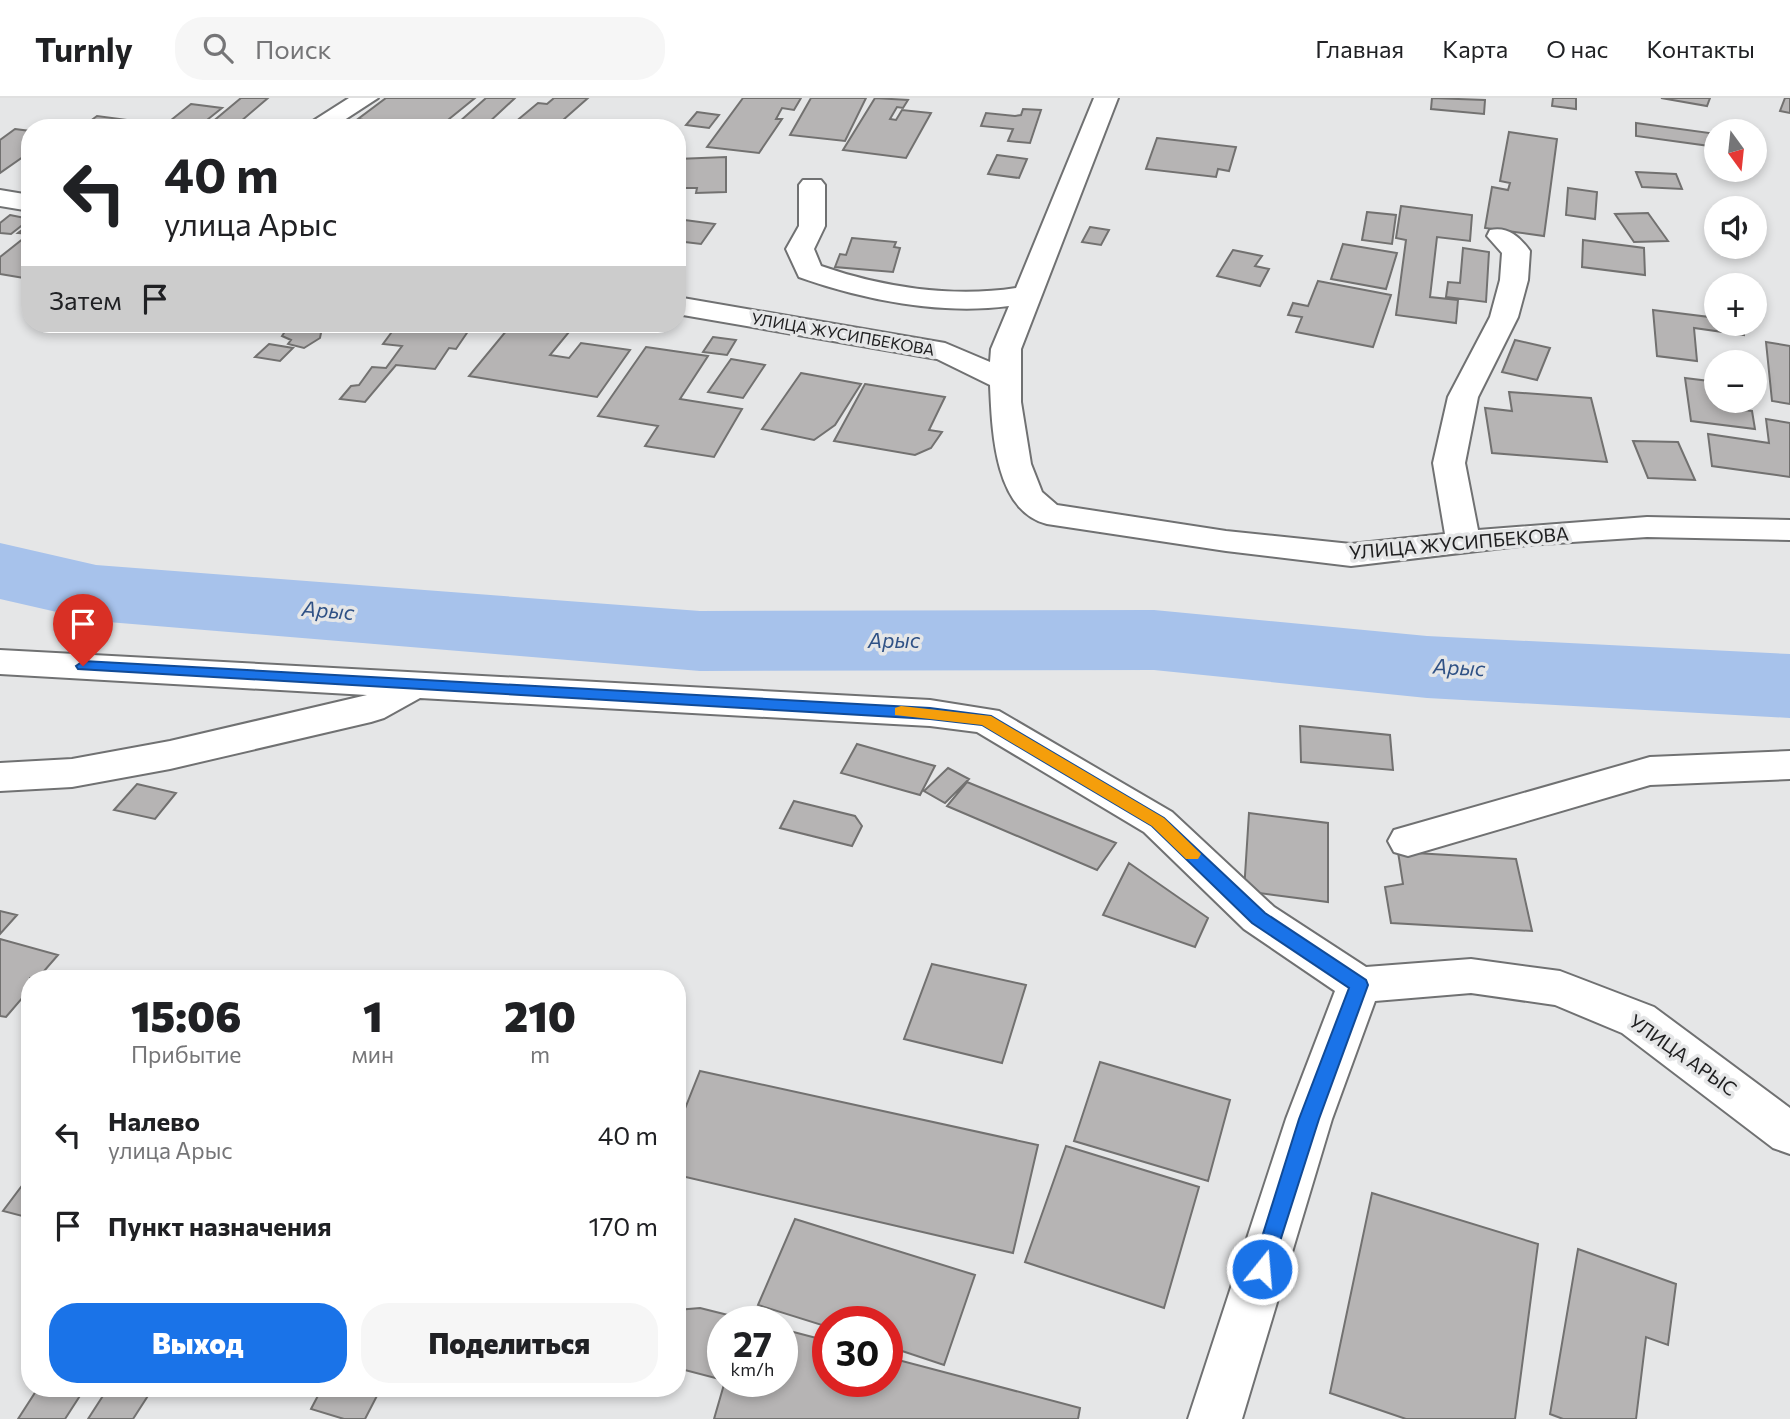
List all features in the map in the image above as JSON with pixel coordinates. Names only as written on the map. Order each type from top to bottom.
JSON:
[{"type":"street","points":[[330,119],[366,98]]},
{"type":"street","points":[[1003,380],[1008,342],[1106,98]]},
{"type":"street","points":[[812,186],[812,226],[800,250],[809,271],[834,281],[905,293],[971,300],[1006,299],[1029,294]]},
{"type":"street","points":[[0,198],[21,202]]},
{"type":"street","points":[[1463,542],[1449,463],[1463,397],[1504,317],[1514,280],[1516,251],[1500,236]]},
{"type":"street","name":"УЛИЦА ЖУСИПБЕКОВА","points":[[686,307],[945,352],[1003,380],[1011,443],[1027,494],[1047,514],[1226,541],[1351,555],[1463,542],[1647,527],[1790,530]]},
{"type":"street","points":[[945,352],[1008,342]]},
{"type":"street","points":[[0,662],[930,713],[986,720],[1158,822],[1259,918],[1359,985],[1309,1119],[1215,1419]]},
{"type":"street","points":[[0,777],[72,773],[170,755],[371,709],[416,683]]},
{"type":"street","points":[[1408,841],[1650,771],[1790,765]]},
{"type":"street","name":"УЛИЦА АРЫС","points":[[1359,985],[1471,976],[1560,988],[1638,1020],[1790,1134]]},
{"type":"building","points":[[241,98],[268,98],[244,119],[216,119]]},
{"type":"building","points":[[386,98],[475,98],[449,119],[358,119]]},
{"type":"building","points":[[486,98],[515,98],[492,119],[462,119]]},
{"type":"building","points":[[554,98],[588,98],[564,119],[519,119],[538,103],[547,104]]},
{"type":"building","points":[[743,98],[801,98],[794,110],[782,108],[776,119],[782,119],[759,153],[707,147]]},
{"type":"building","points":[[811,98],[866,98],[845,141],[790,135]]},
{"type":"building","points":[[875,98],[908,100],[903,108],[897,107],[890,119],[896,120],[902,110],[931,113],[906,158],[843,150]]},
{"type":"building","points":[[1432,98],[1485,100],[1484,114],[1431,109]]},
{"type":"building","points":[[1553,98],[1576,98],[1576,109],[1552,106]]},
{"type":"building","points":[[1661,98],[1710,98],[1707,106]]},
{"type":"building","points":[[1785,98],[1790,98],[1790,113],[1780,111]]},
{"type":"building","points":[[191,104],[222,108],[208,119],[172,119]]},
{"type":"building","points":[[1023,109],[1041,110],[1030,143],[1008,141],[1013,129],[981,126],[986,113],[1015,116],[1021,115]]},
{"type":"building","points":[[697,112],[719,115],[709,128],[686,125]]},
{"type":"building","points":[[97,116],[120,119],[93,119]]},
{"type":"building","points":[[1636,123],[1704,132],[1704,145],[1636,136]]},
{"type":"building","points":[[15,129],[21,130],[21,158],[0,173],[0,140]]},
{"type":"building","points":[[1509,132],[1557,139],[1544,236],[1485,228],[1492,187],[1508,190],[1510,183],[1500,181]]},
{"type":"building","points":[[1157,138],[1236,147],[1229,171],[1218,169],[1216,177],[1146,169]]},
{"type":"building","points":[[997,155],[1027,159],[1019,178],[988,174]]},
{"type":"building","points":[[726,157],[726,192],[696,193],[697,188],[686,188],[686,159]]},
{"type":"building","points":[[1636,172],[1676,174],[1682,189],[1642,187]]},
{"type":"building","points":[[1568,188],[1597,192],[1595,219],[1566,215]]},
{"type":"building","points":[[1401,206],[1472,215],[1470,241],[1437,237],[1430,297],[1458,300],[1456,323],[1396,315],[1406,240],[1396,238]]},
{"type":"building","points":[[1367,212],[1396,215],[1392,244],[1362,240]]},
{"type":"building","points":[[1648,213],[1668,241],[1634,242],[1615,214]]},
{"type":"building","points":[[10,215],[21,217],[21,226],[11,234],[0,233],[0,223]]},
{"type":"building","points":[[686,220],[715,224],[701,244],[686,242]]},
{"type":"building","points":[[1090,227],[1109,230],[1101,245],[1082,242]]},
{"type":"building","points":[[852,238],[896,242],[894,247],[900,248],[893,272],[835,267],[840,254],[846,255]]},
{"type":"building","points":[[21,240],[21,278],[0,274],[0,257]]},
{"type":"building","points":[[1583,240],[1644,248],[1645,275],[1582,267]]},
{"type":"building","points":[[1343,244],[1397,253],[1386,289],[1331,279]]},
{"type":"building","points":[[1463,248],[1489,252],[1486,302],[1446,297],[1448,282],[1460,283]]},
{"type":"building","points":[[1233,250],[1262,256],[1255,266],[1269,269],[1260,286],[1217,276]]},
{"type":"building","points":[[1318,281],[1391,295],[1373,347],[1296,332],[1302,317],[1288,315],[1293,303],[1308,306]]},
{"type":"building","points":[[1653,310],[1704,316],[1704,329],[1694,328],[1697,361],[1657,356]]},
{"type":"building","points":[[284,333],[321,333],[320,338],[304,348],[288,344],[291,340],[282,336]]},
{"type":"building","points":[[391,333],[467,333],[456,349],[449,348],[435,369],[396,365],[365,402],[340,399],[351,386],[359,385],[372,367],[386,368],[402,346],[383,344]]},
{"type":"building","points":[[505,333],[568,333],[550,355],[569,358],[581,343],[630,350],[597,397],[469,376]]},
{"type":"building","points":[[713,337],[736,340],[727,355],[703,352]]},
{"type":"building","points":[[1515,340],[1550,348],[1537,380],[1502,372]]},
{"type":"building","points":[[1766,342],[1790,346],[1790,404],[1772,401]]},
{"type":"building","points":[[269,344],[293,348],[280,361],[255,357]]},
{"type":"building","points":[[646,347],[708,356],[680,399],[742,409],[714,457],[645,446],[658,426],[598,416]]},
{"type":"building","points":[[731,359],[765,365],[743,398],[708,392]]},
{"type":"building","points":[[801,373],[861,384],[835,425],[814,440],[762,429]]},
{"type":"building","points":[[1685,378],[1704,380],[1704,413],[1752,413],[1755,429],[1691,421]]},
{"type":"building","points":[[865,384],[945,397],[929,430],[942,432],[931,448],[915,455],[834,441]]},
{"type":"building","points":[[1509,392],[1591,398],[1607,462],[1492,453],[1485,408],[1512,411]]},
{"type":"building","points":[[1766,419],[1790,423],[1790,477],[1712,466],[1708,434],[1769,443]]},
{"type":"building","points":[[1633,441],[1678,442],[1695,480],[1648,478]]},
{"type":"building","points":[[1300,726],[1390,735],[1393,770],[1301,762]]},
{"type":"building","points":[[857,744],[935,766],[920,795],[841,773]]},
{"type":"building","points":[[948,768],[969,779],[945,803],[924,791]]},
{"type":"building","points":[[967,782],[1116,843],[1097,870],[947,806]]},
{"type":"building","points":[[137,784],[176,793],[155,819],[114,810]]},
{"type":"building","points":[[794,801],[855,816],[862,826],[852,846],[780,828]]},
{"type":"building","points":[[1249,813],[1328,823],[1328,902],[1244,891]]},
{"type":"building","points":[[1398,852],[1516,859],[1532,931],[1391,923],[1385,887],[1403,884]]},
{"type":"building","points":[[1129,863],[1208,918],[1195,947],[1103,915]]},
{"type":"building","points":[[0,911],[17,915],[0,934]]},
{"type":"building","points":[[0,939],[58,955],[45,970],[21,970],[21,1000],[6,1017],[0,1016]]},
{"type":"building","points":[[932,964],[1026,985],[1002,1063],[904,1039]]},
{"type":"building","points":[[1100,1062],[1230,1100],[1208,1181],[1074,1141]]},
{"type":"building","points":[[700,1071],[1038,1145],[1013,1253],[686,1177],[686,1106]]},
{"type":"building","points":[[1066,1146],[1199,1187],[1164,1308],[1025,1262]]},
{"type":"building","points":[[21,1187],[21,1216],[3,1211]]},
{"type":"building","points":[[1372,1193],[1538,1244],[1515,1419],[1406,1419],[1330,1393]]},
{"type":"building","points":[[795,1219],[975,1275],[944,1365],[903,1351],[903,1306],[812,1306],[812,1322],[798,1318],[798,1306],[758,1305]]},
{"type":"building","points":[[1578,1249],[1676,1284],[1668,1345],[1646,1337],[1636,1419],[1563,1419],[1550,1414]]},
{"type":"building","points":[[686,1309],[707,1310],[707,1376],[686,1370]]},
{"type":"building","points":[[798,1333],[812,1337],[812,1397],[903,1397],[903,1361],[1080,1408],[1078,1419],[714,1419],[720,1397],[798,1397]]},
{"type":"building","points":[[32,1397],[79,1397],[65,1419],[18,1419]]},
{"type":"building","points":[[102,1397],[147,1397],[133,1419],[88,1419]]},
{"type":"building","points":[[317,1397],[376,1397],[365,1419],[344,1419],[311,1409]]},
{"type":"waterway","name":"Арыс","points":[[0,571],[96,593],[700,641],[1154,640],[1427,667],[1790,686]]},
{"type":"slow traffic","points":[[901,712],[986,720],[1158,822],[1192,854]]},
{"type":"route","points":[[83,666],[484,686],[930,713],[986,720],[1158,822],[1259,918],[1359,985],[1309,1119],[1262,1269]]}]
